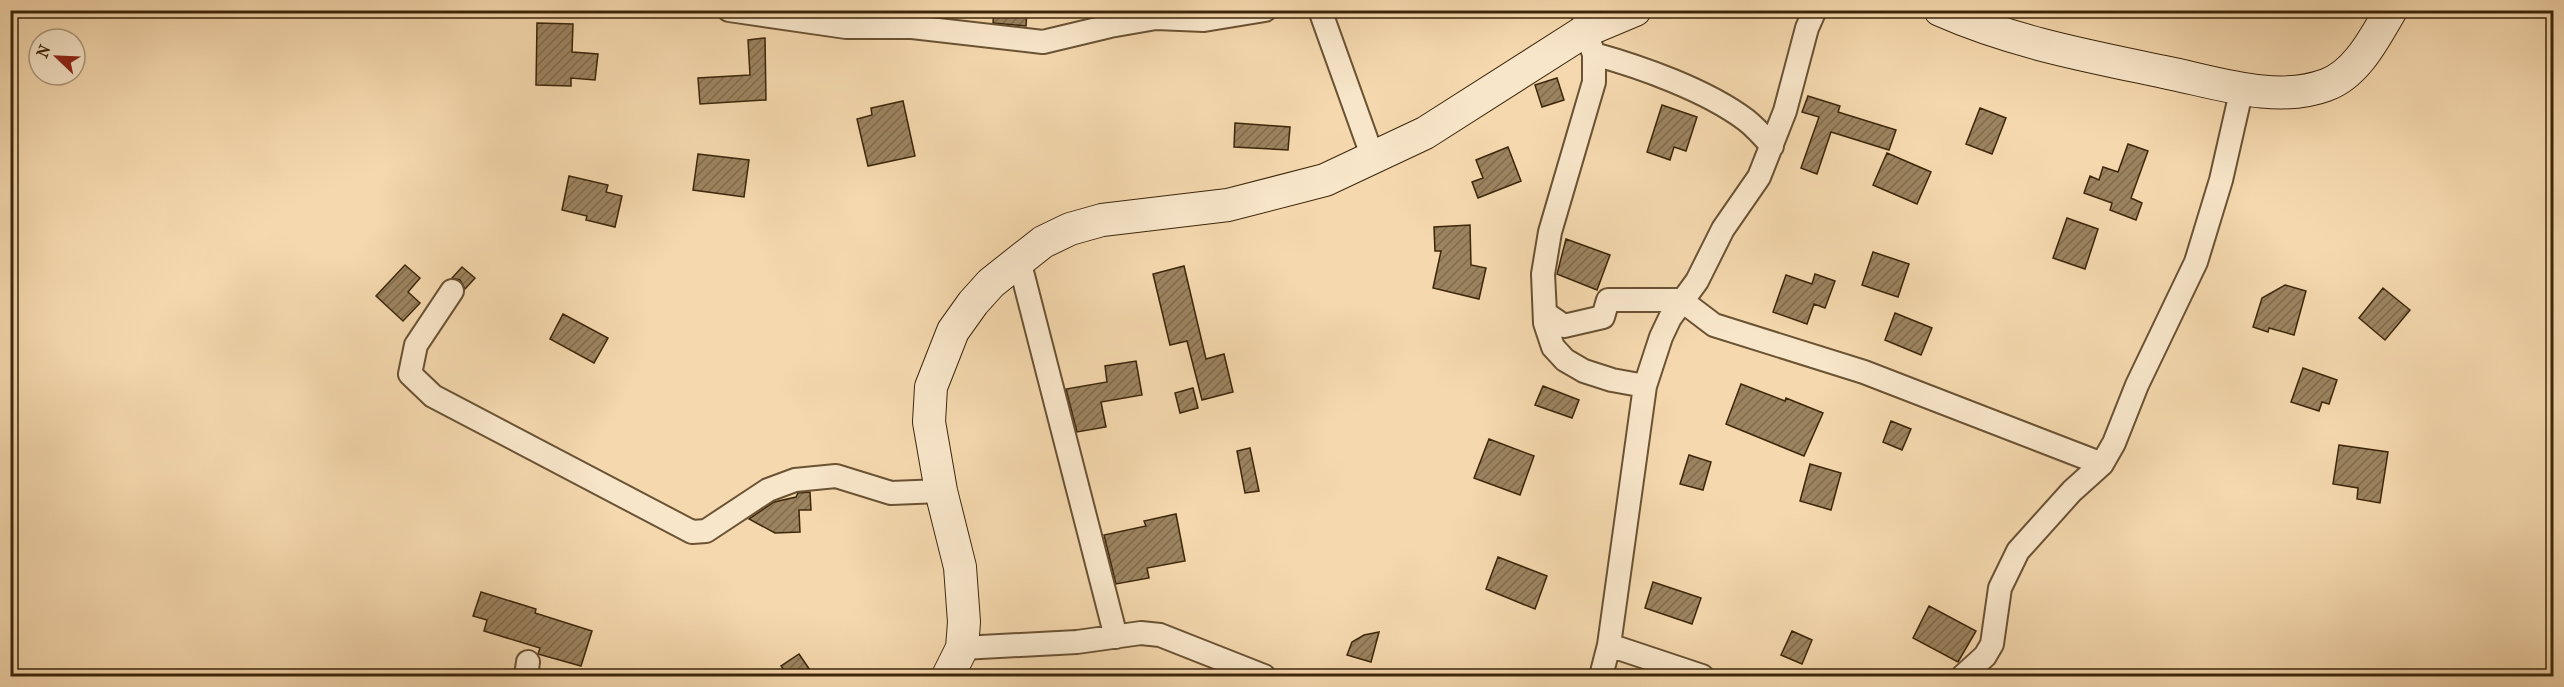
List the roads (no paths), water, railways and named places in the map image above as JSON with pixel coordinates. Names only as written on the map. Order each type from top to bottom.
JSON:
[{"type":"street","points":[[729,10],[846,27],[912,27],[1044,42],[1110,26],[1156,18],[1204,20],[1265,10]]},
{"type":"street","points":[[1320,10],[1373,158]]},
{"type":"street","points":[[948,676],[962,648],[964,622],[960,567],[941,491],[928,422],[931,387],[953,331],[972,303],[991,283],[1044,242],[1070,229],[1091,223],[1228,205],[1325,180],[1425,133],[1587,32],[1635,10]]},
{"type":"street","points":[[1601,676],[1609,645],[1645,386],[1661,337],[1681,300],[1697,280],[1723,229],[1759,177],[1785,111],[1807,28],[1815,10]]},
{"type":"street","points":[[1940,10],[1995,32],[2047,48],[2242,88],[2281,93],[2311,90],[2328,85],[2344,75],[2370,45],[2391,10]]},
{"type":"street","points":[[1587,32],[1626,63],[1716,101],[1746,120],[1772,146]]},
{"type":"street","points":[[1587,32],[1594,82],[1550,232],[1543,273],[1545,323],[1553,347],[1565,360],[1584,371],[1612,380],[1645,386]]},
{"type":"street","points":[[1963,676],[1985,656],[1992,644],[1996,625],[1995,606],[2000,588],[2018,552],[2065,499],[2102,464],[2114,443],[2137,386],[2196,262],[2221,180],[2242,88]]},
{"type":"street","points":[[1019,260],[1116,637]]},
{"type":"street","points":[[1543,273],[1545,313],[1564,326],[1603,316],[1608,300],[1640,298],[1681,300],[1714,326],[1864,372],[2102,464]]},
{"type":"street","points":[[452,291],[416,345],[410,374],[433,396],[692,532],[706,531],[768,490],[795,480],[836,476],[891,493],[941,491]]},
{"type":"street","points":[[962,648],[1077,642],[1141,633],[1160,635],[1264,676]]},
{"type":"street","points":[[1609,645],[1702,676]]}]
